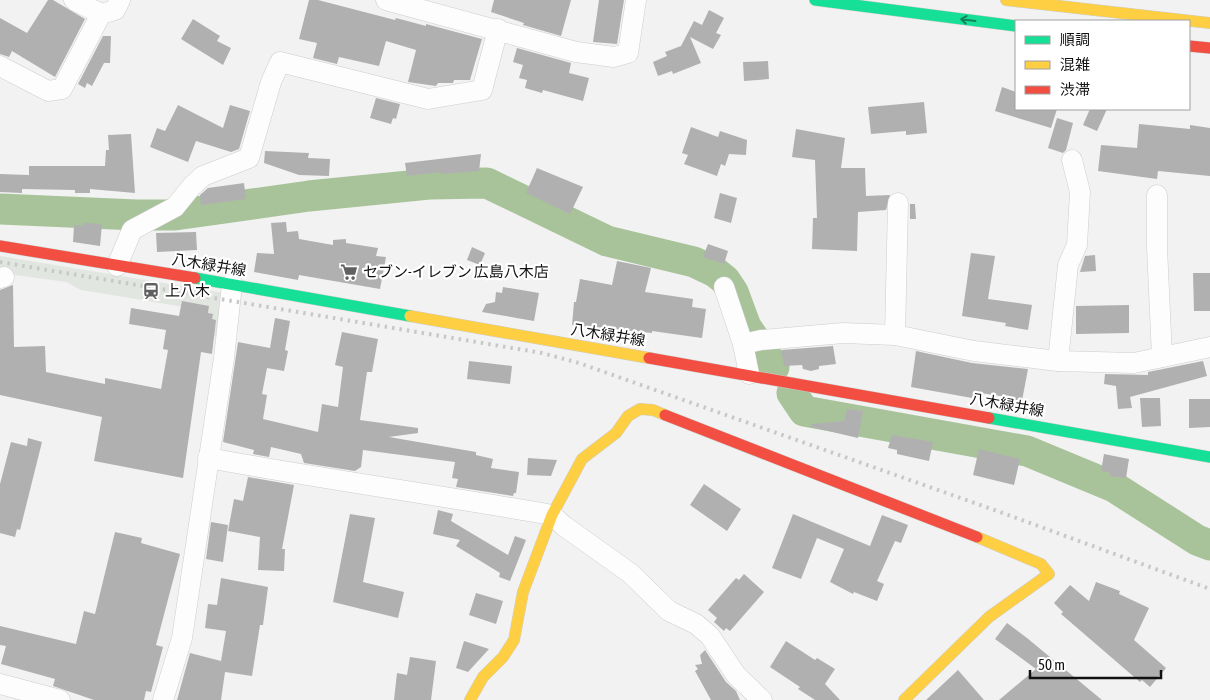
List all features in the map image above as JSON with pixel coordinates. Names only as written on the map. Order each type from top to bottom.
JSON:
[{"type":"main road","points":[[815,0],[1015,26]]},
{"type":"main road","points":[[1006,0],[1183,20]]},
{"type":"main road","points":[[1190,21],[1210,23]]},
{"type":"main road","points":[[1190,46],[1210,48]]},
{"type":"main road","name":"八木緑井線","points":[[0,246],[232,284],[467,327],[749,374],[1210,456]]},
{"type":"main road","points":[[470,700],[483,676],[503,657],[514,640],[523,592],[552,515],[582,459],[616,433],[628,416],[640,408],[653,410],[920,513],[1041,564],[1049,574],[989,617],[904,700]]},
{"type":"street","points":[[74,0],[101,14],[115,10],[120,0]]},
{"type":"street","points":[[386,0],[576,52],[614,57],[628,52],[636,0]]},
{"type":"street","points":[[0,66],[48,91],[62,89],[101,14]]},
{"type":"street","points":[[117,266],[132,230],[175,207],[203,176],[249,158],[271,82],[280,62],[428,99],[482,90],[498,30]]},
{"type":"street","points":[[1058,361],[1068,265],[1077,245],[1080,192],[1072,160]]},
{"type":"street","points":[[1157,195],[1156,247],[1162,358]]},
{"type":"street","points":[[895,335],[898,203]]},
{"type":"street","points":[[163,700],[182,638],[224,358],[232,284]]},
{"type":"street","points":[[724,287],[751,343],[749,374]]},
{"type":"street","points":[[751,343],[843,333],[895,335],[974,351],[1058,361],[1134,363],[1210,347]]},
{"type":"street","points":[[208,458],[303,475],[411,490],[552,515],[564,526],[630,573],[669,611],[696,624],[710,636],[736,675],[762,700]]},
{"type":"street","points":[[0,684],[60,700]]},
{"type":"shaded area","points":[[0,256],[224,293],[221,337],[184,333],[190,308],[81,290],[66,282],[0,273]]},
{"type":"building","points":[[48,0],[53,0],[85,19],[55,77],[12,51],[9,57],[0,54],[0,18],[27,33]]},
{"type":"building","points":[[309,0],[318,0],[395,20],[396,18],[426,26],[426,24],[482,39],[470,80],[454,80],[453,83],[438,83],[436,86],[408,82],[416,50],[386,41],[379,66],[339,57],[337,64],[313,58],[317,43],[299,39]]},
{"type":"building","points":[[494,0],[571,0],[561,36],[523,25],[524,23],[491,12]]},
{"type":"building","points":[[599,0],[624,0],[617,44],[593,42]]},
{"type":"building","points":[[709,10],[724,18],[716,33],[721,35],[713,49],[690,37],[701,63],[673,74],[672,71],[658,76],[653,62],[667,56],[665,52],[681,46],[694,21],[702,25]]},
{"type":"building","points":[[193,19],[220,36],[217,41],[231,48],[223,65],[181,39]]},
{"type":"building","points":[[103,36],[111,36],[110,63],[104,63],[92,86],[87,83],[85,88],[78,84]]},
{"type":"building","points":[[517,48],[571,63],[569,73],[589,78],[583,101],[543,90],[542,93],[525,88],[527,80],[519,78],[523,65],[513,62]]},
{"type":"building","points":[[768,61],[769,79],[744,81],[743,62]]},
{"type":"building","points":[[1002,87],[1015,92],[1015,110],[1057,110],[1051,128],[995,111]]},
{"type":"building","points":[[376,98],[400,104],[396,119],[393,118],[391,124],[370,118]]},
{"type":"building","points":[[924,102],[927,133],[906,135],[906,131],[871,134],[868,107]]},
{"type":"building","points":[[178,105],[223,128],[230,105],[250,111],[239,149],[231,152],[196,141],[188,162],[150,147],[157,128],[165,131]]},
{"type":"building","points":[[1090,110],[1107,110],[1097,131],[1083,125]]},
{"type":"building","points":[[1057,118],[1073,123],[1066,150],[1063,153],[1048,148]]},
{"type":"building","points":[[1139,124],[1190,129],[1190,125],[1210,128],[1210,176],[1158,171],[1157,179],[1098,171],[1101,145],[1137,148]]},
{"type":"building","points":[[691,127],[718,137],[720,131],[747,140],[746,155],[729,154],[725,166],[721,164],[717,176],[684,164],[688,155],[682,153]]},
{"type":"building","points":[[796,129],[845,138],[841,168],[865,168],[866,196],[890,195],[886,210],[858,212],[857,251],[812,249],[813,218],[817,218],[815,160],[792,157]]},
{"type":"building","points":[[131,134],[135,193],[90,189],[90,193],[75,193],[75,190],[22,189],[22,193],[0,192],[0,174],[29,175],[29,166],[105,166],[106,150],[109,150],[108,135]]},
{"type":"building","points":[[265,151],[309,153],[308,158],[330,159],[329,176],[299,175],[264,163]]},
{"type":"building","points":[[481,154],[479,171],[441,174],[441,172],[407,176],[405,163]]},
{"type":"building","points":[[537,168],[583,187],[570,214],[526,193]]},
{"type":"building","points":[[244,183],[246,199],[201,205],[200,195],[208,188]]},
{"type":"building","points":[[720,193],[737,198],[731,223],[714,218]]},
{"type":"building","points":[[910,204],[915,204],[916,219],[910,219]]},
{"type":"building","points":[[286,222],[287,232],[298,231],[299,239],[333,245],[333,240],[346,239],[346,243],[378,248],[376,256],[386,257],[380,289],[299,275],[298,280],[254,272],[257,253],[274,254],[271,223]]},
{"type":"building","points":[[84,223],[102,224],[100,246],[73,242],[74,225],[84,226]]},
{"type":"building","points":[[196,232],[197,250],[157,252],[156,233]]},
{"type":"building","points":[[708,244],[728,251],[724,264],[703,257]]},
{"type":"building","points":[[472,247],[485,253],[480,265],[467,260]]},
{"type":"building","points":[[971,253],[995,256],[988,299],[1032,305],[1028,330],[1005,326],[1006,323],[962,316]]},
{"type":"building","points":[[1095,255],[1096,271],[1080,272],[1085,256]]},
{"type":"building","points":[[617,261],[651,268],[645,292],[693,299],[692,307],[706,309],[702,338],[652,331],[652,333],[572,325],[574,302],[576,302],[580,279],[612,285]]},
{"type":"building","points":[[1193,273],[1210,273],[1210,311],[1194,311]]},
{"type":"building","points":[[13,285],[14,347],[45,346],[46,372],[105,384],[105,378],[161,389],[168,350],[163,349],[166,330],[129,324],[131,308],[179,316],[182,301],[209,306],[208,313],[213,314],[212,319],[216,320],[212,354],[201,352],[183,478],[94,461],[102,417],[0,395],[0,290]]},
{"type":"building","points":[[503,287],[539,293],[534,321],[482,312],[486,304],[495,302],[496,292],[502,293]]},
{"type":"building","points":[[1129,305],[1129,333],[1076,334],[1076,306]]},
{"type":"building","points":[[275,318],[290,321],[285,350],[288,351],[284,371],[267,368],[262,394],[267,395],[263,419],[318,432],[322,404],[338,407],[343,367],[335,365],[342,332],[378,339],[372,372],[367,372],[360,420],[418,428],[418,433],[389,437],[476,452],[476,455],[493,459],[491,468],[519,472],[516,493],[513,496],[456,487],[458,479],[452,478],[455,462],[363,450],[361,467],[355,471],[304,463],[301,454],[271,447],[269,457],[253,454],[254,450],[223,442],[238,342],[270,348]]},
{"type":"building","points":[[833,346],[836,364],[819,366],[819,369],[811,371],[803,369],[802,365],[784,366],[781,350]]},
{"type":"building","points":[[916,351],[972,363],[1028,369],[1021,406],[1006,403],[1007,397],[974,392],[972,398],[911,387]]},
{"type":"building","points":[[469,361],[512,366],[510,384],[467,379]]},
{"type":"building","points":[[1203,361],[1207,376],[1130,397],[1132,408],[1118,409],[1116,386],[1104,384],[1105,374],[1148,375],[1148,372]]},
{"type":"building","points":[[1140,398],[1160,398],[1161,426],[1142,427]]},
{"type":"building","points":[[1189,399],[1210,399],[1210,427],[1189,428]]},
{"type":"building","points":[[847,409],[863,411],[858,438],[811,427],[812,424],[844,421]]},
{"type":"building","points":[[892,435],[933,442],[929,461],[897,454],[897,450],[888,448]]},
{"type":"building","points":[[28,438],[42,442],[20,530],[17,529],[15,537],[0,533],[0,484],[11,442],[27,446]]},
{"type":"building","points":[[979,449],[1020,459],[1014,485],[973,475]]},
{"type":"building","points":[[1104,454],[1129,459],[1126,478],[1109,476],[1110,472],[1101,471]]},
{"type":"building","points":[[528,458],[557,460],[551,476],[527,475]]},
{"type":"building","points":[[248,477],[294,485],[282,549],[285,549],[284,571],[258,570],[260,537],[228,531],[234,499],[243,501]]},
{"type":"building","points":[[704,484],[741,509],[727,531],[690,505]]},
{"type":"building","points":[[438,510],[453,514],[451,521],[508,555],[515,536],[526,540],[510,581],[499,577],[500,573],[456,546],[460,540],[433,534]]},
{"type":"building","points":[[350,514],[375,518],[363,582],[404,592],[398,618],[333,602]]},
{"type":"building","points":[[793,514],[870,546],[882,515],[908,525],[901,543],[895,541],[877,581],[884,584],[877,601],[854,592],[853,594],[830,582],[844,549],[817,538],[801,579],[772,568]]},
{"type":"building","points":[[211,522],[228,525],[223,562],[206,559]]},
{"type":"building","points":[[115,532],[142,538],[141,543],[180,554],[156,645],[163,647],[151,692],[146,691],[144,700],[94,700],[53,686],[55,679],[1,664],[6,646],[0,645],[0,626],[76,644],[84,611],[95,614]]},
{"type":"building","points":[[744,574],[764,592],[730,631],[726,628],[724,631],[714,622],[717,618],[708,610],[736,578],[739,580]]},
{"type":"building","points":[[221,578],[268,587],[263,625],[260,625],[252,676],[225,672],[221,700],[177,700],[190,653],[221,661],[226,631],[205,628],[208,604],[217,605]]},
{"type":"building","points":[[1096,582],[1120,591],[1119,594],[1149,608],[1134,640],[1166,668],[1150,687],[1142,680],[1140,682],[1061,614],[1063,612],[1054,603],[1070,585],[1089,601]]},
{"type":"building","points":[[476,593],[503,601],[496,624],[469,615]]},
{"type":"building","points":[[1007,623],[1102,700],[999,700],[1036,669],[995,639]]},
{"type":"building","points":[[464,641],[489,649],[468,672],[456,668]]},
{"type":"building","points":[[786,641],[815,660],[817,658],[835,669],[825,684],[840,700],[815,700],[798,689],[800,687],[770,667]]},
{"type":"building","points":[[705,650],[726,682],[736,691],[740,700],[711,700],[695,671],[698,669],[695,665],[702,664],[700,655]]},
{"type":"building","points":[[410,657],[436,661],[431,700],[394,700],[397,673],[407,675]]},
{"type":"building","points":[[958,670],[984,700],[926,700]]},
{"type":"waterway","points":[[0,209],[175,215],[309,196],[429,184],[487,183],[607,241],[694,262],[715,272],[725,280],[733,292],[746,327],[774,367]]},
{"type":"waterway","points":[[792,393],[804,411],[1027,451],[1114,487],[1197,540],[1210,545]]},
{"type":"railway","points":[[0,262],[542,353],[579,363],[1000,512],[1210,589]]},
{"type":"traffic: fast","points":[[815,0],[1015,26]]},
{"type":"traffic: fast","points":[[195,278],[410,316]]},
{"type":"traffic: fast","points":[[989,418],[1210,457]]},
{"type":"traffic: slow","points":[[1006,0],[1183,20]]},
{"type":"traffic: slow","points":[[1190,21],[1210,23]]},
{"type":"traffic: slow","points":[[410,316],[649,358]]},
{"type":"traffic: slow","points":[[470,700],[483,677],[503,657],[514,640],[523,592],[552,515],[582,459],[616,433],[628,416],[640,409],[653,410],[665,415]]},
{"type":"traffic: slow","points":[[904,700],[989,617],[1049,574],[1041,564],[977,537]]},
{"type":"traffic: jam","points":[[1190,46],[1210,48]]},
{"type":"traffic: jam","points":[[0,246],[195,278]]},
{"type":"traffic: jam","points":[[649,358],[989,418]]},
{"type":"traffic: jam","points":[[665,415],[977,537]]},
{"type":"place","name":"セブン-イレブン 広島八木店","points":[[349,272]]},
{"type":"place","name":"上八木","points":[[151,291]]}]
